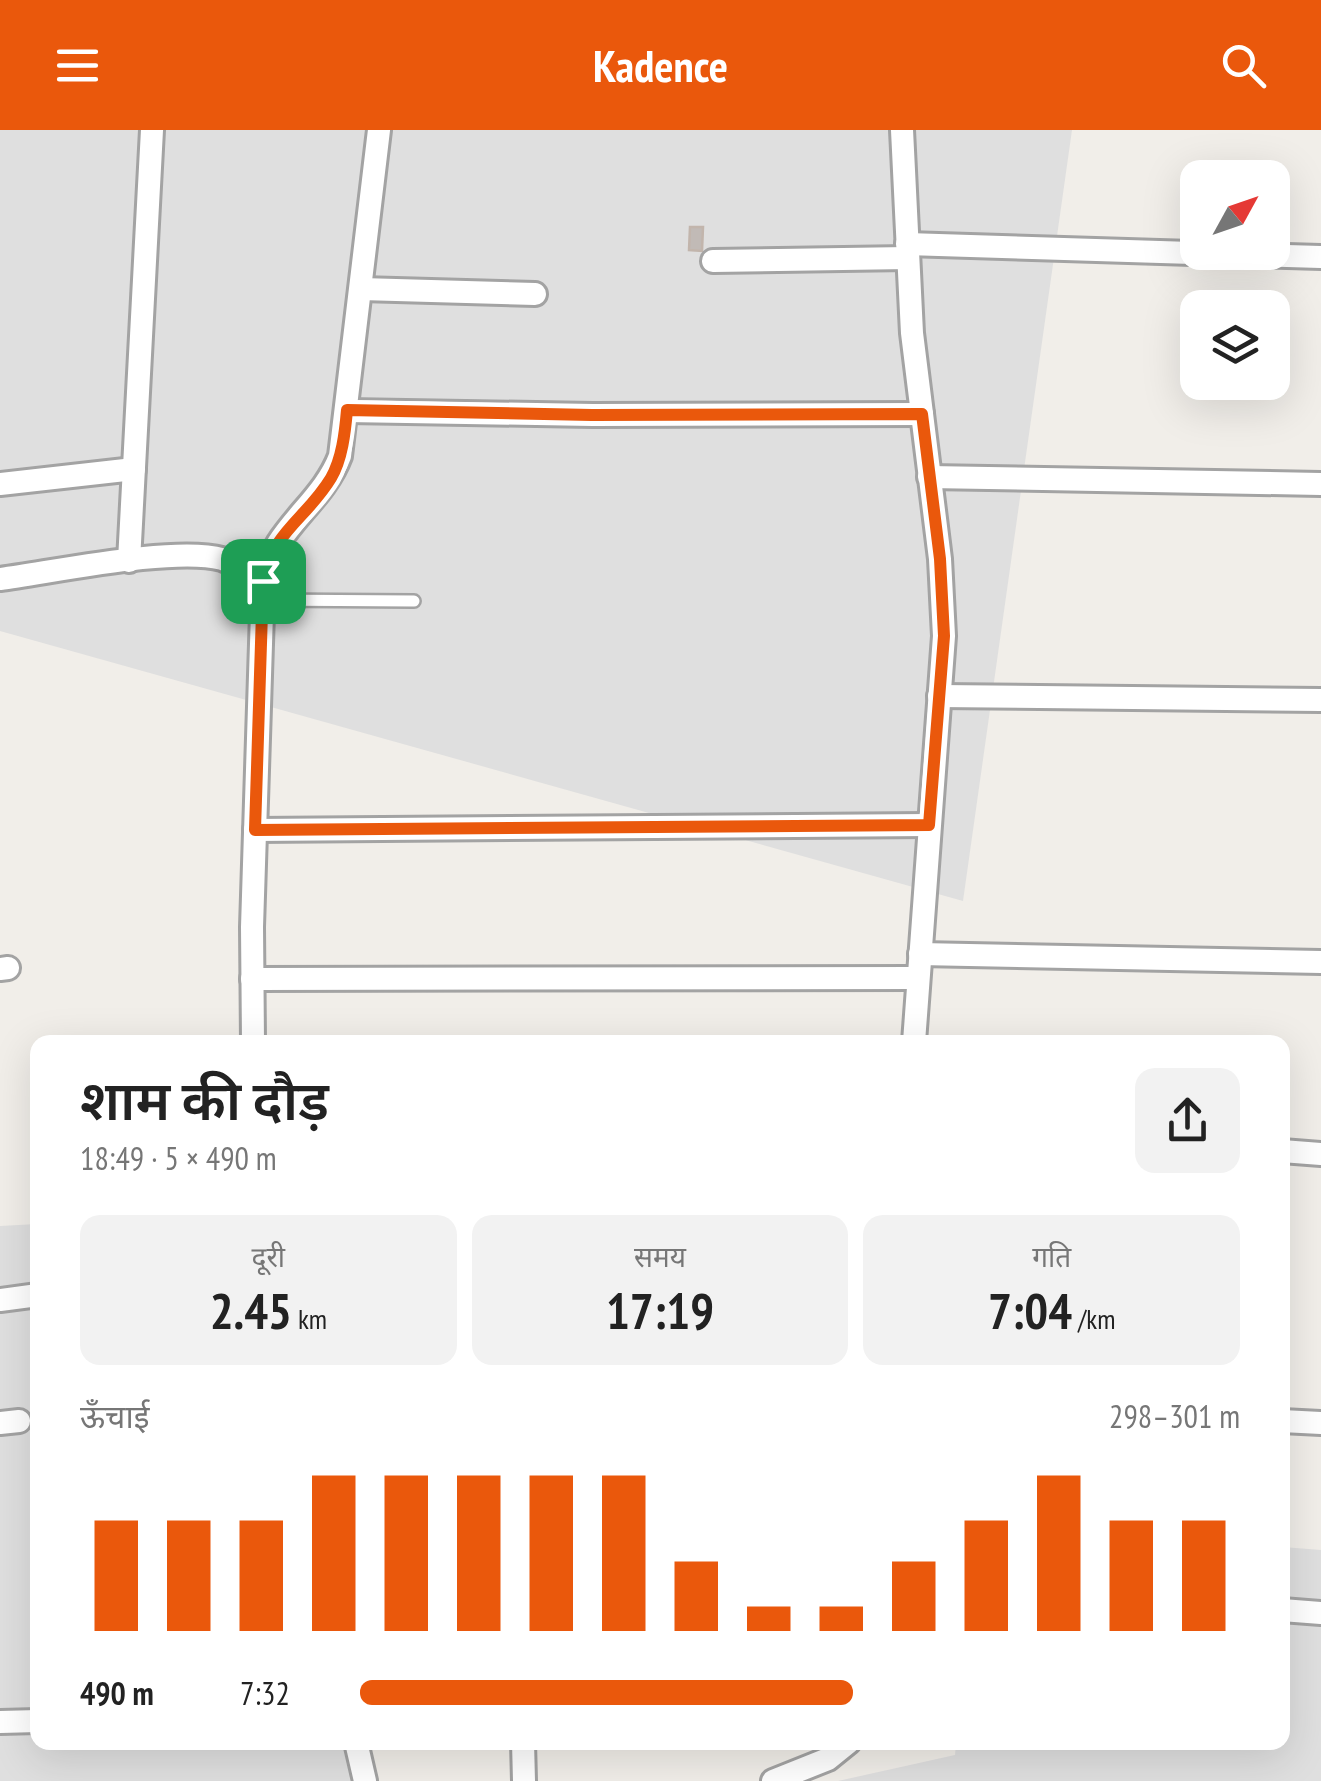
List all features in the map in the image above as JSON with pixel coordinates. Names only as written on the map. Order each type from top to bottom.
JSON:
[{"type":"street","points":[[130,561],[152,130]]},
{"type":"street","points":[[252,1035],[263,591],[273,547],[332,476],[340,456],[379,130]]},
{"type":"street","points":[[902,130],[912,333],[944,636],[914,1035]]},
{"type":"street","points":[[712,261],[908,251],[1321,258]]},
{"type":"street","points":[[361,288],[535,294]]},
{"type":"street","points":[[347,410],[592,415],[922,414]]},
{"type":"street","points":[[0,484],[134,469]]},
{"type":"street","points":[[930,478],[1321,484]]},
{"type":"street","points":[[0,580],[130,561],[208,557],[226,560],[263,591]]},
{"type":"street","points":[[938,696],[1321,700]]},
{"type":"street","points":[[255,830],[929,825]]},
{"type":"street","points":[[920,954],[1321,962]]},
{"type":"street","points":[[252,979],[918,978]]},
{"type":"street","points":[[1290,1152],[1321,1154]]},
{"type":"street","points":[[0,1300],[30,1297]]},
{"type":"street","points":[[1290,1421],[1321,1423]]},
{"type":"street","points":[[1290,1610],[1321,1612]]},
{"type":"street","points":[[0,1722],[30,1721]]},
{"type":"street","points":[[358,1750],[365,1781]]},
{"type":"street","points":[[523,1750],[524,1781]]},
{"type":"street","points":[[772,1781],[828,1759],[839,1750]]},
{"type":"lane","points":[[263,591],[414,602]]},
{"type":"shaded area","points":[[0,130],[1072,130],[963,901],[0,631]]},
{"type":"shaded area","points":[[30,1224],[30,1750],[348,1750],[365,1781],[0,1781],[0,1226]]},
{"type":"shaded area","points":[[1290,1548],[1321,1550],[1321,1781],[838,1781],[955,1755],[955,1750],[1290,1750]]},
{"type":"building","points":[[690,227],[703,227],[702,251],[689,250]]},
{"type":"route","points":[[347,410],[592,415],[922,414],[940,559],[944,636],[929,825],[255,830],[263,581],[273,547],[332,476],[340,456],[347,410]]}]
